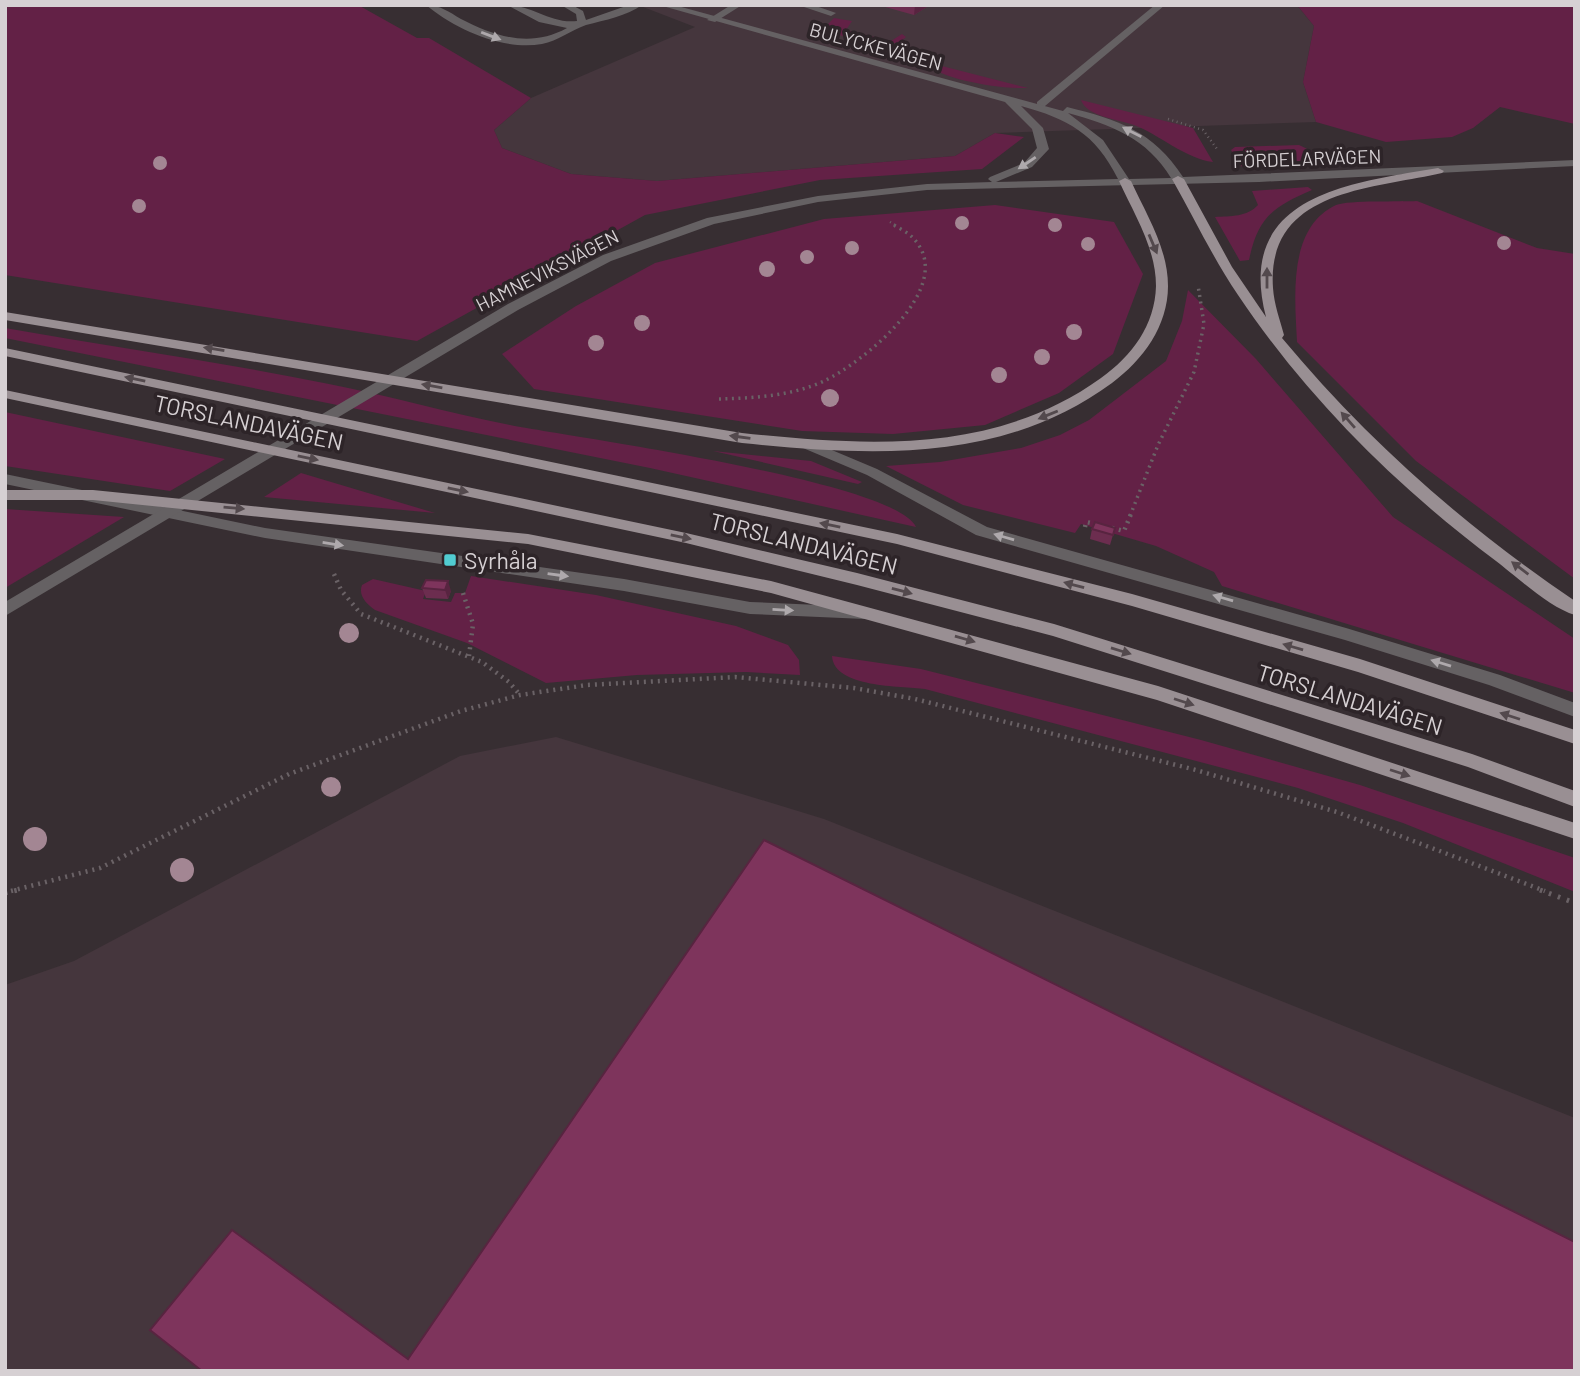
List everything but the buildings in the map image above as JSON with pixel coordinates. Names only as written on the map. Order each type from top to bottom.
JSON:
[{"type":"main road","points":[[1280,345],[1266,288],[1267,260],[1278,231],[1287,218],[1301,207],[1340,191],[1438,171]]},
{"type":"main road","points":[[1178,179],[1215,249],[1280,345],[1370,446],[1425,496],[1575,609]]},
{"type":"main road","points":[[5,316],[742,438],[872,448],[922,445],[972,438],[1036,420],[1073,405],[1105,384],[1142,348],[1159,316],[1162,299],[1160,263],[1155,245],[1125,181]]},
{"type":"main road","name":"TORSLANDAVÄGEN","points":[[5,352],[897,539],[1120,597],[1333,659],[1575,737]]},
{"type":"main road","name":"TORSLANDAVÄGEN","points":[[5,394],[686,538],[1054,630],[1472,761],[1575,799]]},
{"type":"main road","points":[[5,495],[93,495],[528,539],[771,587],[1158,694],[1575,831]]},
{"type":"street","points":[[430,5],[474,29],[510,43],[535,43],[561,37],[582,23],[638,5]]},
{"type":"street","points":[[512,5],[547,22],[582,23]]},
{"type":"street","points":[[565,5],[580,13],[582,23]]},
{"type":"street","name":"BULYCKEVÄGEN","points":[[663,5],[1061,114],[1087,130],[1107,148],[1125,181]]},
{"type":"street","points":[[712,20],[738,5]]},
{"type":"street","points":[[802,5],[831,13]]},
{"type":"street","points":[[1041,104],[1161,5]]},
{"type":"street","name":"BULYCKEVÄGEN","points":[[977,185],[1028,164],[1043,149],[1044,138],[1037,127],[1000,98]]},
{"type":"street","name":"BULYCKEVÄGEN","points":[[1023,103],[1041,104],[1107,121],[1147,139],[1166,159],[1178,179]]},
{"type":"street","name":"FÖRDELARVÄGEN","points":[[1178,179],[1438,171],[1575,163]]},
{"type":"street","name":"FÖRDELARVÄGEN","points":[[1438,171],[1575,172]]},
{"type":"street","name":"HAMNEVIKSVÄGEN","points":[[5,610],[513,307],[607,258],[711,221],[760,209],[870,191],[1178,179]]},
{"type":"street","points":[[808,445],[872,472],[982,531],[1346,634],[1494,680],[1575,709]]},
{"type":"street","points":[[5,479],[93,495],[265,533],[624,585],[750,608],[876,614]]},
{"type":"path","points":[[710,400],[768,396],[822,382],[848,369],[877,347],[907,313],[925,278],[919,243],[911,234],[888,221]]},
{"type":"path","points":[[1124,531],[1197,359],[1204,324],[1194,274]]},
{"type":"path","points":[[330,564],[341,590],[361,614],[469,656],[509,682],[520,695]]},
{"type":"path","points":[[460,589],[474,620],[469,656]]},
{"type":"path","points":[[5,893],[100,868],[289,774],[461,711],[520,695],[587,685],[736,677],[890,694],[1034,727],[1273,792],[1415,840],[1575,903]]},
{"type":"shaded area","points":[[5,5],[358,5],[417,38],[429,38],[531,98],[494,130],[502,148],[571,174],[657,181],[955,156],[995,133],[1024,137],[982,169],[820,180],[645,215],[417,341],[5,275]]},
{"type":"shaded area","points":[[638,5],[1297,5],[1314,26],[1303,82],[1316,122],[995,133],[955,156],[657,181],[571,174],[502,148],[494,130],[531,98],[695,27]]},
{"type":"shaded area","points":[[1297,5],[1575,5],[1575,124],[1500,107],[1473,128],[1452,137],[1386,142],[1316,122],[1303,82],[1314,26]]},
{"type":"shaded area","points":[[834,18],[852,21],[846,30],[891,41],[902,34],[906,37],[889,44],[854,40],[824,28]]},
{"type":"shaded area","points":[[934,64],[1028,88],[992,86],[951,77],[930,67]]},
{"type":"shaded area","points":[[1081,100],[1193,128],[1213,162],[1183,152],[1144,129],[1096,114],[1084,106]]},
{"type":"shaded area","points":[[1299,145],[1341,165],[1242,167],[1231,150],[1235,147]]},
{"type":"shaded area","points":[[1308,187],[1312,190],[1287,202],[1269,215],[1257,233],[1249,260],[1240,261],[1215,217],[1238,215],[1254,209],[1258,205],[1252,191]]},
{"type":"shaded area","points":[[1417,201],[1537,248],[1575,254],[1575,579],[1416,461],[1297,342],[1297,266],[1309,230],[1320,216],[1343,203]]},
{"type":"shaded area","points":[[995,205],[1114,222],[1143,274],[1113,354],[1059,393],[985,425],[893,434],[802,431],[534,389],[502,354],[576,306],[655,263],[824,219]]},
{"type":"shaded area","points":[[1188,290],[1256,359],[1393,517],[1575,639],[1575,693],[1222,586],[1214,572],[1156,546],[1081,524],[1075,533],[963,505],[886,466],[940,462],[1021,448],[1060,435],[1089,420],[1166,361],[1182,321]]},
{"type":"shaded area","points":[[5,328],[289,376],[510,425],[728,463],[852,493],[895,510],[916,527],[650,468],[5,338]]},
{"type":"shaded area","points":[[5,412],[225,459],[170,491],[5,466]]},
{"type":"shaded area","points":[[713,451],[811,461],[862,482],[858,484]]},
{"type":"shaded area","points":[[301,473],[435,513],[264,497]]},
{"type":"shaded area","points":[[5,509],[124,517],[5,588]]},
{"type":"shaded area","points":[[471,576],[596,595],[736,626],[788,645],[799,660],[800,675],[746,672],[637,675],[546,683],[467,643],[375,610],[366,602],[361,592],[362,585],[373,579],[426,591],[423,599],[451,602],[455,593],[465,593]]},
{"type":"shaded area","points":[[832,656],[921,669],[1201,740],[1360,785],[1575,858],[1575,892],[1403,823],[1298,788],[925,689],[856,680],[836,666]]},
{"type":"shaded area","points":[[556,737],[824,819],[1575,1118],[1575,1371],[5,1371],[5,985],[74,961],[460,756]]},
{"type":"place","name":"Syrhåla","points":[[450,560]]}]
